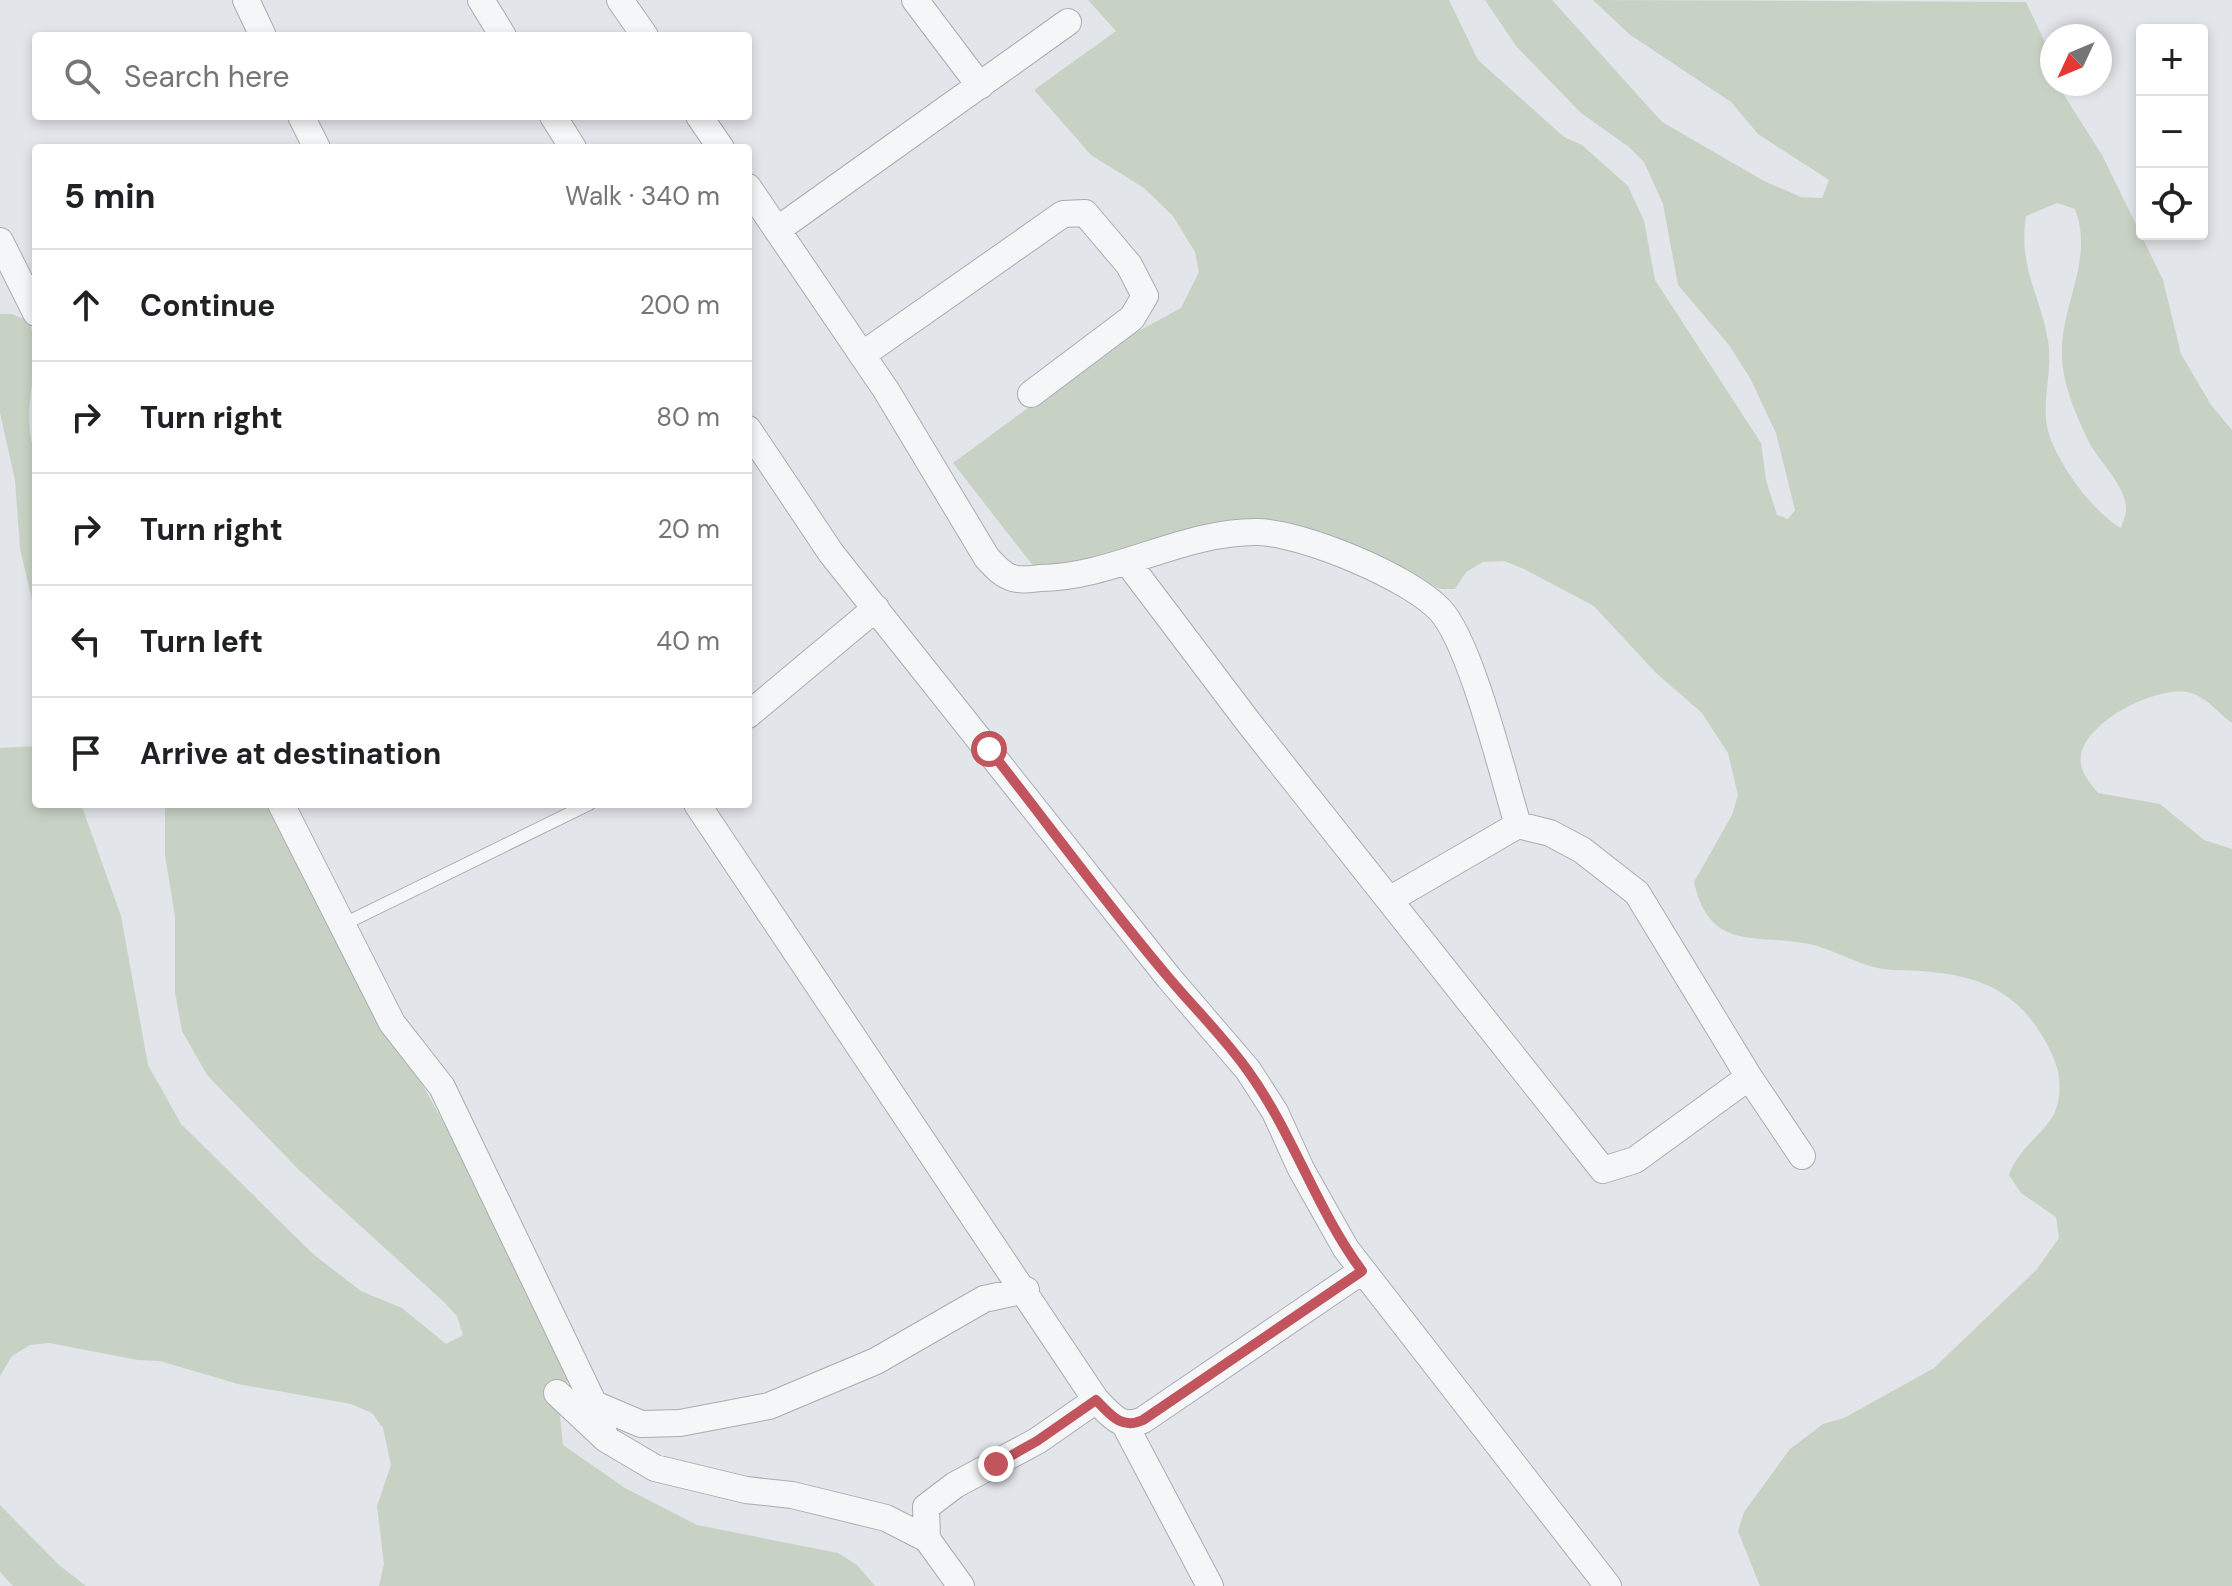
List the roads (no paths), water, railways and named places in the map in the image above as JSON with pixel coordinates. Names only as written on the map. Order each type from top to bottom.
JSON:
[{"type":"street","points":[[246,0],[261,32]]},
{"type":"street","points":[[481,0],[501,32]]},
{"type":"street","points":[[620,0],[642,32]]},
{"type":"street","points":[[915,0],[980,86]]},
{"type":"street","points":[[777,230],[1068,22]]},
{"type":"street","points":[[303,120],[315,144]]},
{"type":"street","points":[[556,120],[570,144]]},
{"type":"street","points":[[702,120],[718,144]]},
{"type":"street","points":[[752,193],[862,355],[987,558],[999,571],[1012,579],[1072,577],[1216,537],[1260,532],[1324,548],[1392,576],[1441,610],[1468,662],[1518,825]]},
{"type":"street","points":[[862,355],[1063,214],[1085,213],[1129,265],[1145,296],[1132,318],[1031,394]]},
{"type":"street","points":[[0,241],[32,305]]},
{"type":"street","points":[[752,435],[831,553],[1169,978],[1248,1070],[1275,1112],[1301,1169],[1346,1249],[1608,1586]]},
{"type":"street","points":[[1128,563],[1603,1170],[1635,1160],[1749,1077]]},
{"type":"street","points":[[752,712],[876,608]]},
{"type":"street","points":[[283,808],[392,1023],[442,1087],[594,1404],[606,1439]]},
{"type":"street","points":[[700,808],[1026,1290],[1096,1400],[1125,1425],[1210,1586]]},
{"type":"street","points":[[1389,900],[1518,825],[1550,833],[1582,850],[1637,893],[1749,1077],[1802,1156]]},
{"type":"street","points":[[1125,1425],[1143,1420],[1362,1271]]},
{"type":"street","points":[[594,1404],[641,1424],[680,1423],[769,1406],[876,1361],[984,1299],[1026,1290]]},
{"type":"street","points":[[557,1393],[606,1439],[655,1468],[715,1484],[836,1505],[886,1518],[927,1539],[961,1586]]},
{"type":"street","points":[[927,1539],[926,1507],[941,1494],[1037,1441],[1096,1400]]},
{"type":"lane","points":[[342,925],[581,808]]}]
